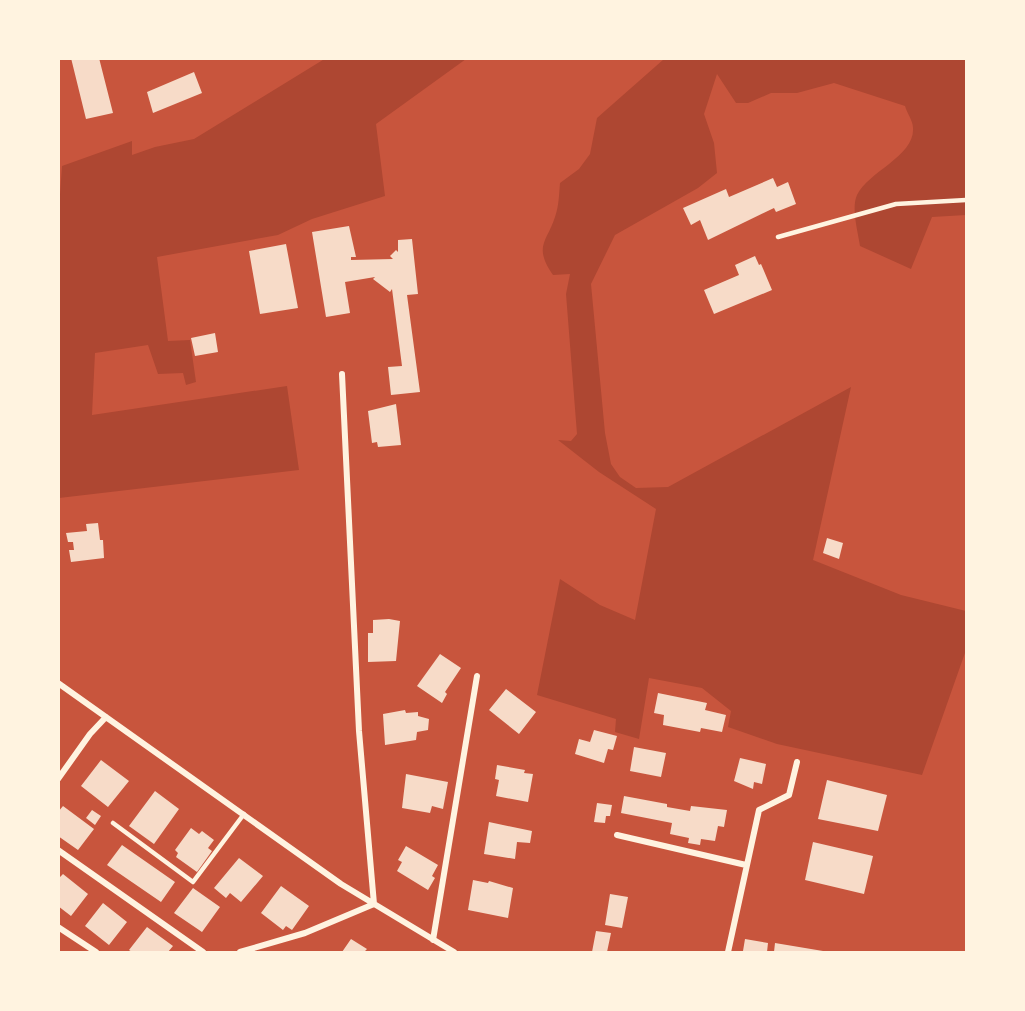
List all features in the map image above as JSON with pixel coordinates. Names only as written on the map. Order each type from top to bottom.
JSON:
[{"type":"street","points":[[342,374],[359,731],[374,904]]},
{"type":"street","points":[[433,940],[477,676]]},
{"type":"street","points":[[58,683],[374,904],[454,952]]},
{"type":"street","points":[[58,779],[90,734],[106,717]]},
{"type":"street","points":[[728,952],[759,810],[789,795],[797,762]]},
{"type":"street","points":[[617,835],[746,865]]},
{"type":"street","points":[[61,852],[203,952]]},
{"type":"street","points":[[240,952],[305,933],[374,904]]},
{"type":"street","points":[[58,927],[96,952]]},
{"type":"lane","points":[[778,237],[896,204],[966,200]]},
{"type":"lane","points":[[113,823],[193,882],[244,814]]},
{"type":"shaded area","points":[[326,58],[466,59],[376,124],[385,196],[312,219],[278,235],[157,257],[168,341],[190,340],[196,382],[186,385],[183,373],[158,374],[148,345],[95,353],[92,415],[287,386],[299,470],[59,498],[58,223],[62,166],[132,141],[132,155],[155,147],[194,139]]},
{"type":"shaded area","points":[[664,59],[966,59],[966,215],[932,217],[911,269],[860,246],[855,213],[855,200],[863,186],[899,155],[912,138],[913,125],[905,106],[834,83],[797,93],[771,93],[748,103],[736,103],[717,74],[704,114],[714,143],[717,173],[698,188],[615,235],[591,284],[605,433],[611,464],[620,477],[636,488],[668,487],[851,387],[813,560],[901,595],[966,611],[966,650],[922,775],[777,744],[728,727],[731,711],[702,688],[649,678],[639,739],[615,732],[616,719],[537,695],[560,579],[600,605],[635,620],[656,509],[599,472],[558,440],[571,441],[577,434],[566,294],[570,274],[553,275],[547,265],[543,250],[556,213],[560,183],[579,169],[590,154],[597,118]]},
{"type":"building","points":[[71,58],[99,58],[113,113],[86,119]]},
{"type":"building","points":[[194,72],[202,93],[153,113],[147,92]]},
{"type":"building","points":[[773,178],[777,187],[788,182],[796,204],[776,212],[774,208],[708,240],[700,220],[691,225],[683,208],[726,189],[729,197]]},
{"type":"building","points":[[349,226],[356,257],[351,257],[351,260],[393,259],[390,256],[396,250],[398,252],[398,240],[412,239],[418,294],[407,295],[420,392],[391,395],[388,367],[402,366],[392,289],[390,292],[373,279],[375,277],[345,282],[350,313],[326,317],[312,232]]},
{"type":"building","points":[[286,244],[298,308],[260,314],[249,251]]},
{"type":"building","points":[[755,256],[772,290],[714,314],[704,290],[739,275],[735,265]]},
{"type":"building","points":[[215,333],[218,352],[195,356],[191,338]]},
{"type":"building","points":[[396,404],[401,445],[378,447],[377,442],[372,443],[368,411]]},
{"type":"building","points":[[98,523],[100,540],[103,540],[104,558],[71,562],[69,550],[74,550],[73,542],[68,542],[66,533],[87,531],[86,524]]},
{"type":"building","points":[[827,538],[843,543],[839,559],[823,553]]},
{"type":"building","points":[[373,620],[400,621],[396,661],[368,662],[368,633],[373,633]]},
{"type":"building","points":[[440,654],[461,668],[445,692],[447,694],[442,703],[417,686]]},
{"type":"building","points":[[506,689],[536,712],[519,734],[489,710]]},
{"type":"building","points":[[658,693],[707,703],[705,710],[726,715],[722,732],[701,728],[700,732],[663,725],[664,715],[654,713]]},
{"type":"building","points":[[405,710],[406,713],[418,712],[418,716],[429,719],[428,730],[417,732],[416,740],[385,745],[383,714]]},
{"type":"building","points":[[594,730],[617,736],[613,750],[608,749],[604,763],[575,754],[579,739],[590,742]]},
{"type":"building","points":[[634,747],[666,753],[661,777],[630,771]]},
{"type":"building","points":[[740,758],[766,764],[762,784],[754,782],[753,789],[734,781]]},
{"type":"building","points":[[101,760],[129,781],[108,807],[81,786]]},
{"type":"building","points":[[497,765],[525,770],[524,773],[533,774],[528,802],[496,796],[499,780],[495,779]]},
{"type":"building","points":[[406,774],[448,782],[443,809],[432,806],[430,813],[402,808]]},
{"type":"building","points":[[827,780],[887,795],[878,831],[818,819]]},
{"type":"building","points":[[155,791],[179,809],[154,844],[129,826]]},
{"type":"building","points":[[624,796],[690,811],[691,806],[727,810],[724,827],[718,826],[715,841],[701,839],[700,845],[688,843],[689,838],[670,834],[672,823],[621,813]]},
{"type":"building","points":[[597,803],[612,805],[610,816],[606,816],[605,823],[594,822]]},
{"type":"building","points":[[63,806],[94,829],[78,850],[58,836],[58,812]]},
{"type":"building","points":[[92,810],[101,816],[95,825],[86,818]]},
{"type":"building","points":[[489,822],[532,831],[530,843],[517,842],[515,859],[484,854]]},
{"type":"building","points":[[191,828],[199,834],[202,831],[214,840],[208,848],[212,851],[197,872],[176,857],[178,853],[175,850]]},
{"type":"building","points":[[813,842],[873,856],[864,894],[805,880]]},
{"type":"building","points":[[122,845],[175,882],[161,902],[107,865]]},
{"type":"building","points":[[406,846],[438,865],[432,876],[435,878],[428,890],[397,871],[402,862],[398,860]]},
{"type":"building","points":[[239,858],[263,876],[241,902],[230,893],[226,898],[214,888]]},
{"type":"building","points":[[63,874],[88,894],[71,916],[58,906],[58,879]]},
{"type":"building","points":[[473,880],[488,883],[489,881],[513,888],[508,918],[468,910]]},
{"type":"building","points":[[281,886],[309,906],[292,930],[286,926],[283,930],[261,913]]},
{"type":"building","points":[[193,888],[220,907],[202,932],[174,913]]},
{"type":"building","points":[[610,894],[628,897],[622,928],[605,925]]},
{"type":"building","points":[[103,903],[127,922],[109,945],[85,926]]},
{"type":"building","points":[[147,927],[173,946],[168,952],[132,952],[129,950]]},
{"type":"building","points":[[596,931],[611,933],[607,952],[592,952]]},
{"type":"building","points":[[351,939],[367,949],[364,952],[342,952]]},
{"type":"building","points":[[745,939],[768,943],[767,952],[743,951]]},
{"type":"building","points":[[775,943],[823,951],[823,952],[774,952]]}]
